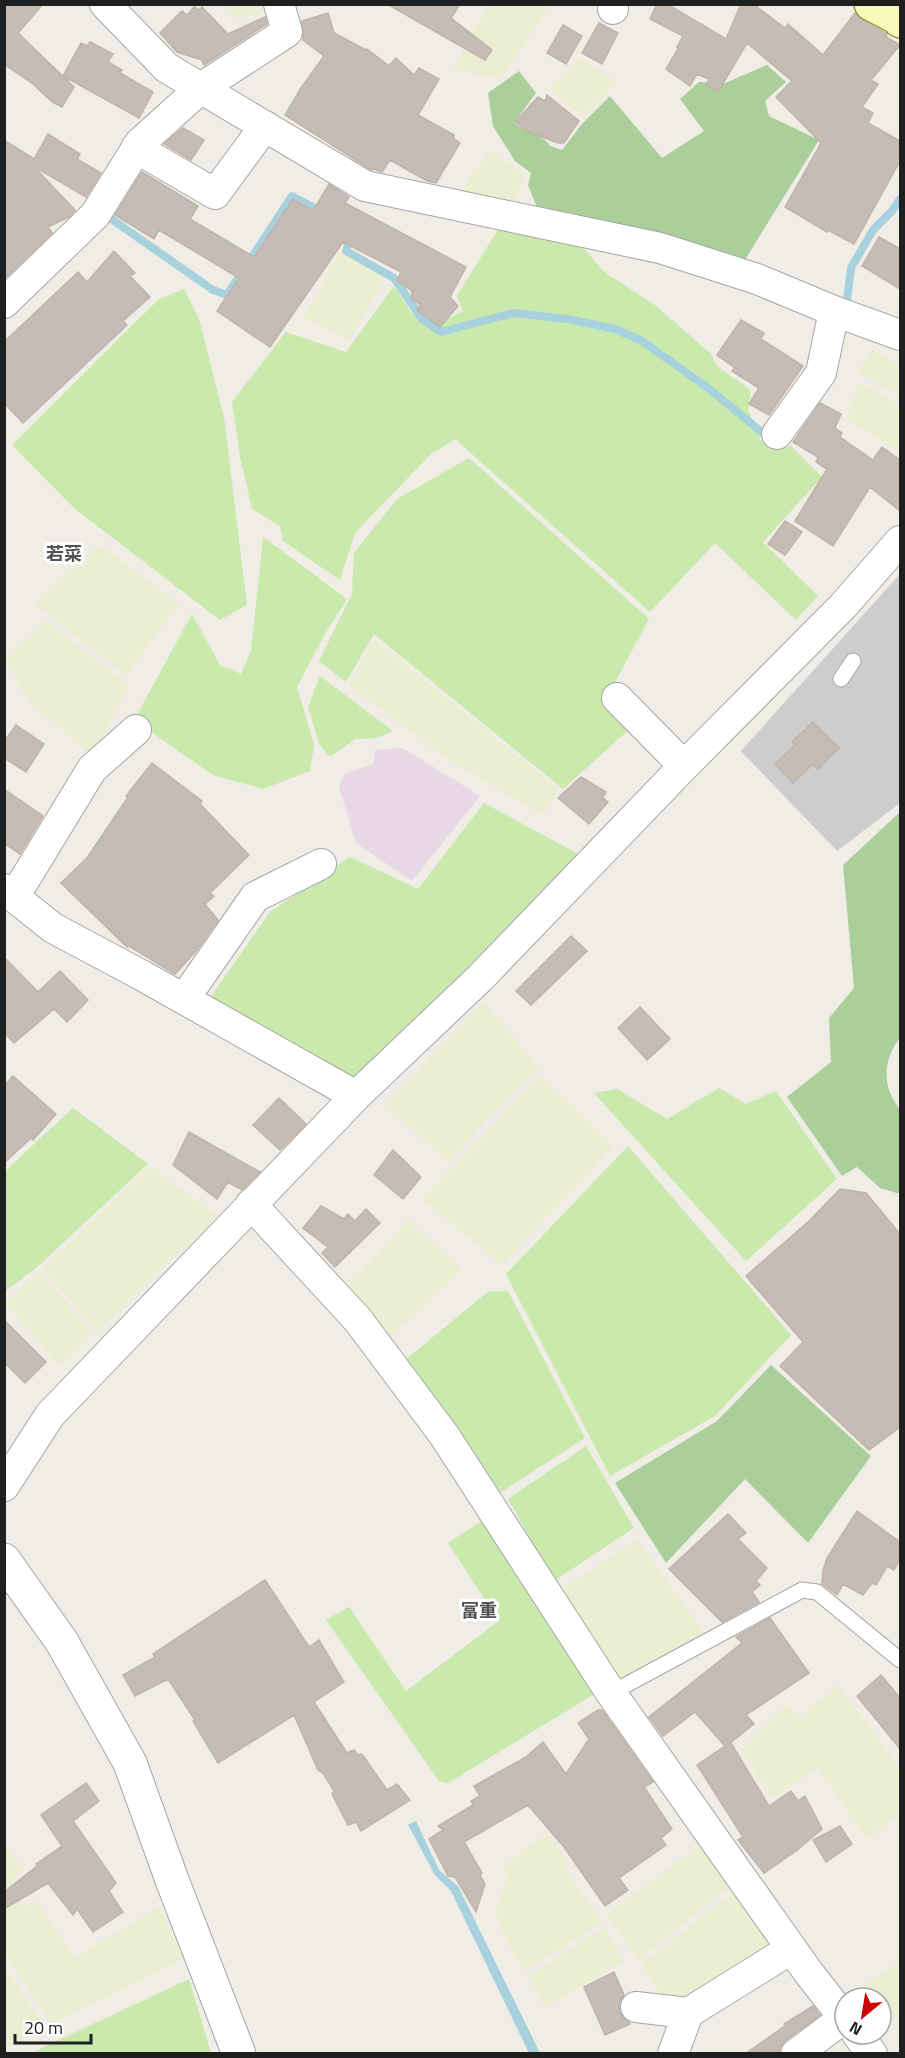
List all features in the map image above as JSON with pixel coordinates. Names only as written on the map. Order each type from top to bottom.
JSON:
[{"type":"main road","points":[[871,4],[900,21]]},
{"type":"street","points":[[105,4],[167,68],[365,186],[660,248],[758,279],[834,311],[900,335]]},
{"type":"street","points":[[4,303],[95,215],[140,143],[201,88],[287,32],[279,4]]},
{"type":"street","points":[[136,148],[215,194],[265,126]]},
{"type":"street","points":[[777,434],[821,373],[834,311]]},
{"type":"street","points":[[4,1486],[50,1415],[356,1096],[480,978],[684,766],[843,606],[900,541]]},
{"type":"street","points":[[617,698],[684,766]]},
{"type":"street","points":[[136,730],[92,769],[9,893],[53,928],[356,1096]]},
{"type":"street","points":[[184,999],[255,897],[321,864]]},
{"type":"street","points":[[251,1204],[358,1320],[444,1435],[611,1693],[791,1949],[833,2003]]},
{"type":"street","points":[[4,1560],[63,1642],[130,1763],[239,2054]]},
{"type":"street","points":[[673,2054],[688,2013],[791,1949]]},
{"type":"street","points":[[636,2007],[688,2013]]},
{"type":"street","points":[[796,2054],[833,2033]]},
{"type":"lane","points":[[842,679],[852,661]]},
{"type":"lane","points":[[611,1693],[802,1590],[817,1592],[900,1660]]},
{"type":"shaded area","points":[[900,574],[900,803],[837,851],[741,751]]},
{"type":"shaded area","points":[[403,748],[480,796],[412,881],[356,843],[339,787],[344,774],[373,764],[375,750]]},
{"type":"green space","points":[[222,5],[265,5],[266,10],[238,20]]},
{"type":"green space","points":[[488,5],[551,5],[500,79],[453,69]]},
{"type":"green space","points":[[580,57],[616,82],[583,119],[550,90]]},
{"type":"green space","points":[[767,65],[786,82],[765,101],[769,116],[819,140],[743,263],[538,210],[528,185],[531,173],[515,161],[493,126],[488,93],[519,71],[536,93],[514,123],[543,139],[550,146],[562,150],[582,124],[610,96],[662,158],[704,131],[680,99],[699,82],[725,83]]},
{"type":"green space","points":[[489,150],[525,175],[514,202],[459,195]]},
{"type":"green space","points":[[502,223],[578,241],[603,271],[656,306],[710,353],[718,367],[751,390],[748,410],[761,441],[781,449],[791,446],[822,477],[763,542],[818,596],[796,620],[715,543],[650,612],[455,439],[430,455],[355,533],[340,580],[283,541],[280,526],[252,509],[240,457],[232,402],[286,332],[346,352],[394,286],[411,312],[429,329],[463,311],[457,296]]},
{"type":"green space","points":[[340,252],[387,276],[349,340],[304,318]]},
{"type":"green space","points":[[184,289],[199,319],[224,417],[247,605],[220,620],[75,509],[12,445],[158,300]]},
{"type":"green space","points":[[871,349],[900,366],[900,396],[859,372]]},
{"type":"green space","points":[[860,382],[900,406],[900,452],[846,419]]},
{"type":"green space","points":[[469,458],[649,619],[606,699],[634,725],[563,789],[374,634],[346,682],[319,661],[352,594],[354,553],[397,499]]},
{"type":"green space","points":[[263,537],[347,599],[325,634],[297,687],[314,744],[310,771],[263,789],[213,775],[134,720],[192,614],[220,665],[241,674],[251,651]]},
{"type":"green space","points":[[99,545],[180,604],[125,675],[35,604]]},
{"type":"green space","points":[[46,621],[129,686],[93,757],[27,699],[5,659]]},
{"type":"green space","points":[[374,639],[559,789],[543,815],[449,760],[349,685]]},
{"type":"green space","points":[[320,676],[393,731],[377,738],[355,739],[330,757],[319,744],[308,707]]},
{"type":"green space","points":[[484,803],[578,854],[361,1083],[210,998],[270,912],[350,857],[418,889]]},
{"type":"green space","points":[[900,812],[900,1038],[890,1055],[886,1074],[890,1092],[900,1109],[900,1194],[880,1188],[857,1167],[842,1176],[787,1097],[831,1062],[829,1018],[854,988],[843,865]]},
{"type":"green space","points":[[483,1002],[539,1067],[448,1161],[385,1105]]},
{"type":"green space","points":[[540,1077],[613,1146],[502,1265],[422,1199]]},
{"type":"green space","points":[[719,1088],[746,1104],[776,1091],[837,1179],[746,1261],[594,1093],[617,1089],[667,1119]]},
{"type":"green space","points":[[73,1108],[148,1164],[36,1268],[5,1291],[5,1171]]},
{"type":"green space","points":[[628,1146],[791,1335],[715,1416],[610,1476],[506,1274]]},
{"type":"green space","points":[[150,1166],[218,1216],[97,1332],[42,1268]]},
{"type":"green space","points":[[408,1220],[462,1270],[388,1339],[342,1293]]},
{"type":"green space","points":[[40,1270],[92,1333],[60,1366],[5,1303]]},
{"type":"green space","points":[[489,1291],[508,1291],[585,1438],[501,1492],[405,1360]]},
{"type":"green space","points":[[771,1365],[871,1456],[808,1543],[745,1479],[666,1563],[615,1483],[717,1421]]},
{"type":"green space","points":[[586,1446],[634,1528],[554,1581],[508,1499]]},
{"type":"green space","points":[[491,1515],[601,1690],[448,1783],[439,1781],[326,1620],[349,1607],[406,1691],[499,1621],[448,1543]]},
{"type":"green space","points":[[638,1540],[704,1633],[617,1682],[558,1591]]},
{"type":"green space","points":[[838,1685],[900,1768],[900,1814],[867,1839],[818,1768],[772,1799],[742,1750],[786,1705],[800,1717]]},
{"type":"green space","points":[[547,1834],[570,1864],[564,1869],[603,1922],[524,1971],[502,1931],[495,1912],[508,1878],[503,1866]]},
{"type":"green space","points":[[701,1844],[729,1887],[639,1959],[606,1915]]},
{"type":"green space","points":[[7,1848],[24,1869],[10,1880],[24,1906],[36,1901],[74,1958],[159,1907],[183,1959],[52,2024],[5,1954],[4,1849]]},
{"type":"green space","points":[[735,1891],[779,1948],[683,2006],[666,2005],[642,1964]]},
{"type":"green space","points":[[604,1927],[625,1961],[545,2008],[528,1977]]},
{"type":"green space","points":[[900,1961],[900,2014],[893,2019],[893,1986],[863,1986]]},
{"type":"green space","points":[[4,1967],[46,2028],[5,2048],[4,2048]]},
{"type":"green space","points":[[189,1979],[211,2053],[31,2053]]},
{"type":"water","points":[[416,1821],[439,1870],[458,1886],[540,2053],[529,2053],[451,1891],[435,1875],[408,1825]]},
{"type":"building","points":[[4,4],[43,4],[18,33],[74,87],[62,107],[52,102],[33,84],[4,64]]},
{"type":"building","points":[[387,4],[460,4],[451,18],[492,50],[485,60]]},
{"type":"building","points":[[657,4],[667,4],[726,39],[741,4],[753,4],[785,28],[788,24],[823,55],[855,13],[900,45],[871,80],[878,84],[862,107],[873,113],[868,123],[900,141],[900,161],[854,244],[828,230],[827,232],[785,207],[821,143],[776,97],[792,81],[747,43],[718,92],[706,85],[709,79],[697,74],[690,86],[666,69],[683,36],[650,19]]},
{"type":"building","points":[[194,7],[199,10],[202,7],[228,34],[265,17],[267,24],[204,65],[202,60],[177,52],[160,33],[182,11],[187,15]]},
{"type":"building","points":[[328,13],[334,33],[367,49],[389,66],[396,58],[414,75],[419,68],[439,79],[418,115],[454,135],[454,139],[460,143],[436,183],[427,181],[390,160],[382,172],[371,170],[285,115],[324,56],[303,40],[302,21]]},
{"type":"building","points":[[599,23],[618,33],[602,64],[582,53]]},
{"type":"building","points":[[563,25],[582,36],[566,64],[547,53]]},
{"type":"building","points":[[90,42],[113,54],[108,62],[122,70],[120,73],[153,92],[139,118],[63,76],[81,43],[87,46]]},
{"type":"building","points":[[547,95],[579,121],[564,143],[529,132],[515,122],[538,97],[545,101]]},
{"type":"building","points":[[183,128],[204,140],[191,160],[164,144]]},
{"type":"building","points":[[48,134],[80,154],[77,159],[101,173],[86,197],[40,170],[38,171],[75,210],[69,217],[48,227],[52,233],[4,279],[4,140],[34,159]]},
{"type":"building","points":[[142,172],[198,206],[190,219],[254,257],[293,199],[313,211],[329,184],[349,197],[345,203],[466,267],[450,297],[458,306],[440,327],[417,310],[420,304],[411,299],[412,291],[397,281],[401,272],[343,242],[270,347],[217,311],[239,278],[159,230],[154,239],[115,215]]},
{"type":"building","points":[[879,237],[900,249],[900,289],[862,266]]},
{"type":"building","points":[[114,251],[135,273],[130,276],[150,297],[123,321],[127,325],[23,423],[4,403],[4,342],[78,272],[87,282]]},
{"type":"building","points":[[741,320],[764,333],[761,339],[803,366],[769,415],[749,404],[759,388],[732,371],[735,368],[717,355]]},
{"type":"building","points":[[820,403],[841,414],[835,428],[842,433],[840,437],[873,460],[882,447],[900,460],[900,511],[870,487],[833,546],[795,521],[827,469],[816,462],[818,457],[793,442]]},
{"type":"building","points":[[785,521],[802,532],[785,555],[768,544]]},
{"type":"building","points":[[813,722],[839,748],[818,769],[813,764],[793,783],[775,764],[795,745],[792,742]]},
{"type":"building","points":[[16,725],[44,744],[26,772],[4,758],[4,742]]},
{"type":"building","points":[[152,763],[202,801],[200,804],[249,855],[210,893],[214,896],[205,904],[218,920],[197,950],[175,974],[129,946],[127,947],[61,883],[87,858],[128,797],[126,796]]},
{"type":"building","points":[[581,777],[606,792],[603,798],[608,802],[589,824],[558,798]]},
{"type":"building","points":[[4,789],[43,816],[20,854],[4,843]]},
{"type":"building","points":[[571,936],[587,951],[531,1005],[516,991]]},
{"type":"building","points":[[4,957],[38,992],[60,971],[88,1000],[67,1022],[54,1009],[14,1043],[4,1033]]},
{"type":"building","points":[[640,1007],[670,1039],[647,1060],[618,1028]]},
{"type":"building","points":[[13,1076],[56,1114],[33,1140],[31,1138],[4,1163],[4,1086]]},
{"type":"building","points":[[279,1098],[306,1124],[280,1150],[253,1125]]},
{"type":"building","points":[[189,1132],[260,1172],[242,1190],[228,1182],[217,1199],[173,1165]]},
{"type":"building","points":[[393,1150],[421,1177],[403,1199],[374,1175]]},
{"type":"building","points":[[840,1189],[866,1193],[900,1234],[900,1427],[869,1450],[780,1366],[803,1342],[746,1276],[809,1221]]},
{"type":"building","points":[[321,1206],[344,1219],[348,1214],[355,1221],[366,1209],[380,1223],[335,1267],[322,1253],[328,1247],[303,1228]]},
{"type":"building","points":[[4,1320],[46,1362],[25,1383],[4,1362]]},
{"type":"building","points":[[857,1511],[900,1542],[900,1559],[894,1570],[887,1566],[876,1585],[872,1583],[863,1595],[843,1584],[837,1595],[822,1584],[823,1571],[827,1558]]},
{"type":"building","points":[[728,1514],[746,1533],[738,1539],[767,1568],[756,1581],[760,1585],[752,1592],[759,1602],[722,1622],[669,1569]]},
{"type":"building","points":[[265,1580],[309,1647],[319,1640],[344,1682],[314,1702],[347,1753],[354,1750],[358,1755],[362,1754],[387,1790],[397,1784],[410,1800],[361,1831],[356,1822],[348,1825],[332,1794],[334,1791],[323,1773],[318,1770],[294,1715],[218,1763],[193,1721],[195,1720],[168,1679],[135,1696],[123,1675],[155,1657],[153,1654]]},
{"type":"building","points":[[770,1618],[809,1673],[746,1715],[754,1724],[729,1744],[731,1743],[769,1806],[791,1791],[798,1801],[805,1796],[822,1829],[796,1851],[764,1873],[738,1840],[743,1837],[697,1765],[725,1746],[695,1712],[663,1736],[649,1717],[742,1643],[736,1637]]},
{"type":"building","points":[[881,1675],[900,1698],[900,1749],[857,1696]]},
{"type":"building","points":[[598,1710],[602,1710],[653,1782],[644,1787],[672,1829],[661,1838],[666,1845],[619,1878],[628,1890],[605,1906],[564,1847],[528,1805],[464,1842],[482,1873],[480,1875],[485,1884],[476,1912],[455,1877],[448,1876],[429,1839],[443,1830],[438,1826],[473,1805],[471,1801],[480,1796],[474,1786],[526,1757],[543,1742],[566,1774],[589,1739],[578,1723]]},
{"type":"building","points":[[86,1783],[99,1801],[73,1821],[116,1883],[109,1891],[123,1912],[93,1932],[77,1909],[73,1915],[48,1883],[4,1909],[4,1892],[37,1866],[36,1864],[62,1846],[41,1815]]},
{"type":"building","points":[[840,1826],[852,1844],[826,1862],[813,1840]]},
{"type":"building","points":[[614,1972],[624,1995],[619,2004],[620,2013],[630,2024],[605,2035],[584,1987]]},
{"type":"building","points":[[813,2006],[820,2015],[786,2040],[780,2047],[779,2054],[745,2054],[785,2026],[784,2024]]},
{"type":"waterway","points":[[110,218],[213,290],[227,295],[292,196],[322,212]]},
{"type":"waterway","points":[[846,309],[851,268],[873,230],[892,211],[900,199]]},
{"type":"waterway","points":[[351,237],[346,251],[394,278],[422,319],[441,332],[513,313],[568,319],[615,329],[642,341],[708,388],[769,438]]},
{"type":"district","name":"若菜","points":[[64,554]]},
{"type":"district","name":"富重","points":[[479,1611]]}]
